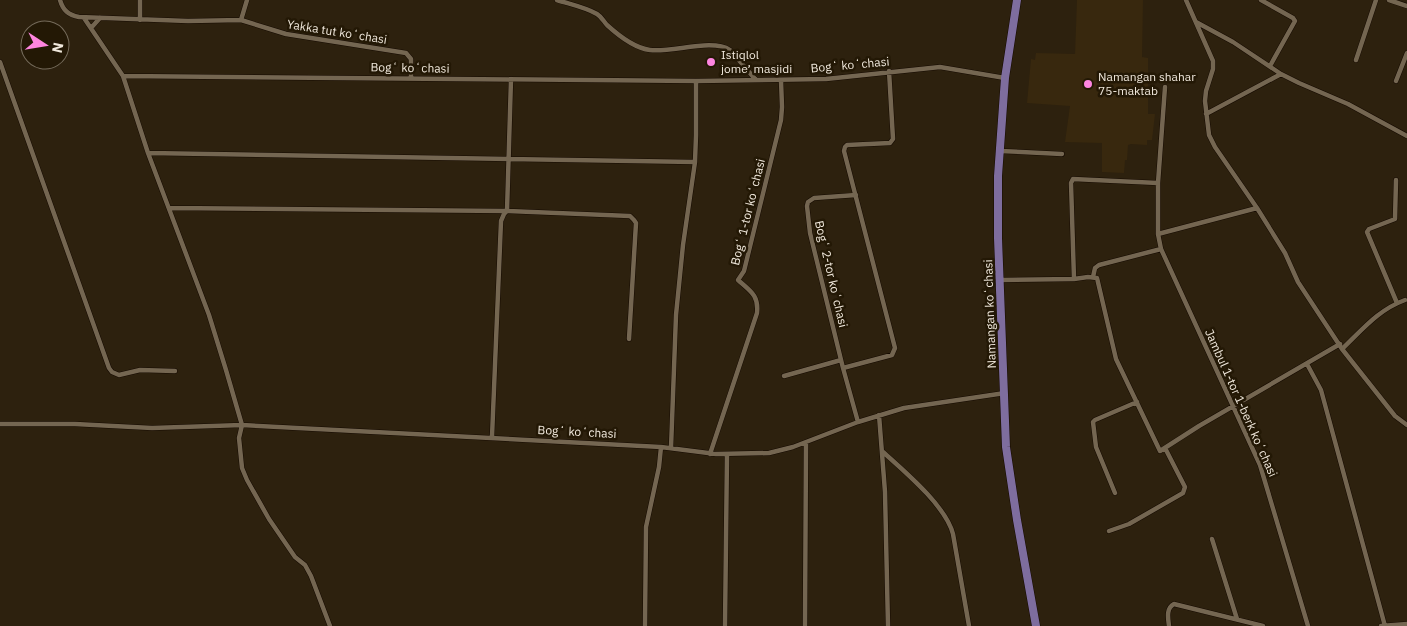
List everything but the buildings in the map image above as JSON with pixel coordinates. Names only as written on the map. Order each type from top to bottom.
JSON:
[{"type":"main road","name":"Namangan koʻchasi","points":[[1017,0],[1005,78],[998,176],[1000,280],[1006,447],[1036,626]]},
{"type":"street","name":"Yakka tut koʻchasi","points":[[60,0],[64,10],[70,15],[84,18],[188,21],[240,20],[286,34],[406,53],[411,59],[411,78]]},
{"type":"street","points":[[140,0],[140,20]]},
{"type":"street","points":[[240,20],[246,0]]},
{"type":"street","points":[[557,0],[597,14],[606,24],[631,44],[642,49],[657,50],[716,45],[726,47],[756,80]]},
{"type":"street","points":[[1186,0],[1213,61],[1213,69],[1205,96],[1209,135],[1215,148],[1258,208],[1285,253],[1298,282],[1341,347],[1395,416],[1407,426]]},
{"type":"street","points":[[1261,0],[1295,20],[1270,66]]},
{"type":"street","points":[[1356,60],[1376,0]]},
{"type":"street","points":[[1388,0],[1407,6]]},
{"type":"street","points":[[84,18],[123,76],[148,153],[209,316],[242,425],[239,438],[242,468],[273,526],[295,557],[305,565],[321,598],[330,626]]},
{"type":"street","points":[[91,28],[100,18]]},
{"type":"street","points":[[1196,22],[1233,42],[1281,74],[1348,104],[1407,136]]},
{"type":"street","points":[[1396,81],[1407,54]]},
{"type":"street","points":[[0,62],[109,368],[118,375],[140,370],[175,371]]},
{"type":"street","name":"Bogʻ koʻchasi","points":[[123,76],[696,81],[781,80],[872,74],[940,66],[1005,78]]},
{"type":"street","points":[[843,368],[892,355],[895,348],[844,149],[847,146],[892,142],[889,71]]},
{"type":"street","points":[[1206,114],[1281,74]]},
{"type":"street","points":[[492,438],[502,221],[507,211],[511,79]]},
{"type":"street","name":"Bogʻ 1-tor koʻchasi","points":[[710,454],[757,313],[757,301],[754,294],[738,280],[744,271],[781,120],[781,80]]},
{"type":"street","points":[[671,448],[676,315],[683,245],[695,162],[696,81]]},
{"type":"street","points":[[1164,87],[1158,183],[1158,234],[1258,208]]},
{"type":"street","points":[[1000,151],[1062,154]]},
{"type":"street","points":[[148,153],[695,162]]},
{"type":"street","points":[[1074,278],[1071,183],[1073,179],[1158,183]]},
{"type":"street","points":[[1396,180],[1395,219],[1369,229],[1367,232],[1397,303]]},
{"type":"street","name":"Bogʻ 2-tor koʻchasi","points":[[856,195],[814,198],[808,202],[808,206],[810,233],[858,422]]},
{"type":"street","points":[[169,208],[507,211],[630,216],[636,222],[629,339]]},
{"type":"street","name":"Jambul 1-tor 1-berk koʻchasi","points":[[1158,234],[1161,249],[1264,476],[1308,626]]},
{"type":"street","points":[[1093,277],[1095,268],[1099,265],[1161,249]]},
{"type":"street","points":[[1000,280],[1093,277],[1098,279],[1116,359],[1160,450],[1307,364],[1341,347],[1376,316],[1405,300]]},
{"type":"street","points":[[784,376],[841,360]]},
{"type":"street","points":[[1307,364],[1321,390],[1383,626],[1407,624]]},
{"type":"street","name":"Bogʻ koʻchasi","points":[[0,424],[75,424],[152,428],[242,425],[661,447],[710,454],[769,453],[793,447],[858,422],[904,408],[1005,393]]},
{"type":"street","points":[[1115,493],[1096,447],[1093,422],[1137,402]]},
{"type":"street","points":[[879,415],[885,492],[888,626]]},
{"type":"street","points":[[805,626],[806,442]]},
{"type":"street","points":[[645,626],[646,527],[659,467],[661,447]]},
{"type":"street","points":[[1109,531],[1129,524],[1183,493],[1185,487],[1165,448]]},
{"type":"street","points":[[883,452],[916,482],[948,520],[953,534],[969,626]]},
{"type":"street","points":[[725,626],[727,454]]},
{"type":"street","points":[[1212,539],[1237,619]]},
{"type":"street","points":[[1169,626],[1169,607],[1174,604],[1263,626]]},
{"type":"shaded area","name":"Namangan shahar 75-maktab","points":[[1077,0],[1143,0],[1142,57],[1148,58],[1148,114],[1155,114],[1152,140],[1147,140],[1147,145],[1128,145],[1124,173],[1102,172],[1102,143],[1065,142],[1070,106],[1027,103],[1031,59],[1035,60],[1036,53],[1075,54]]},
{"type":"place","name":"Istiqlol jome’ masjidi","points":[[711,62]]},
{"type":"place","name":"Namangan shahar 75-maktab","points":[[1088,84]]}]
